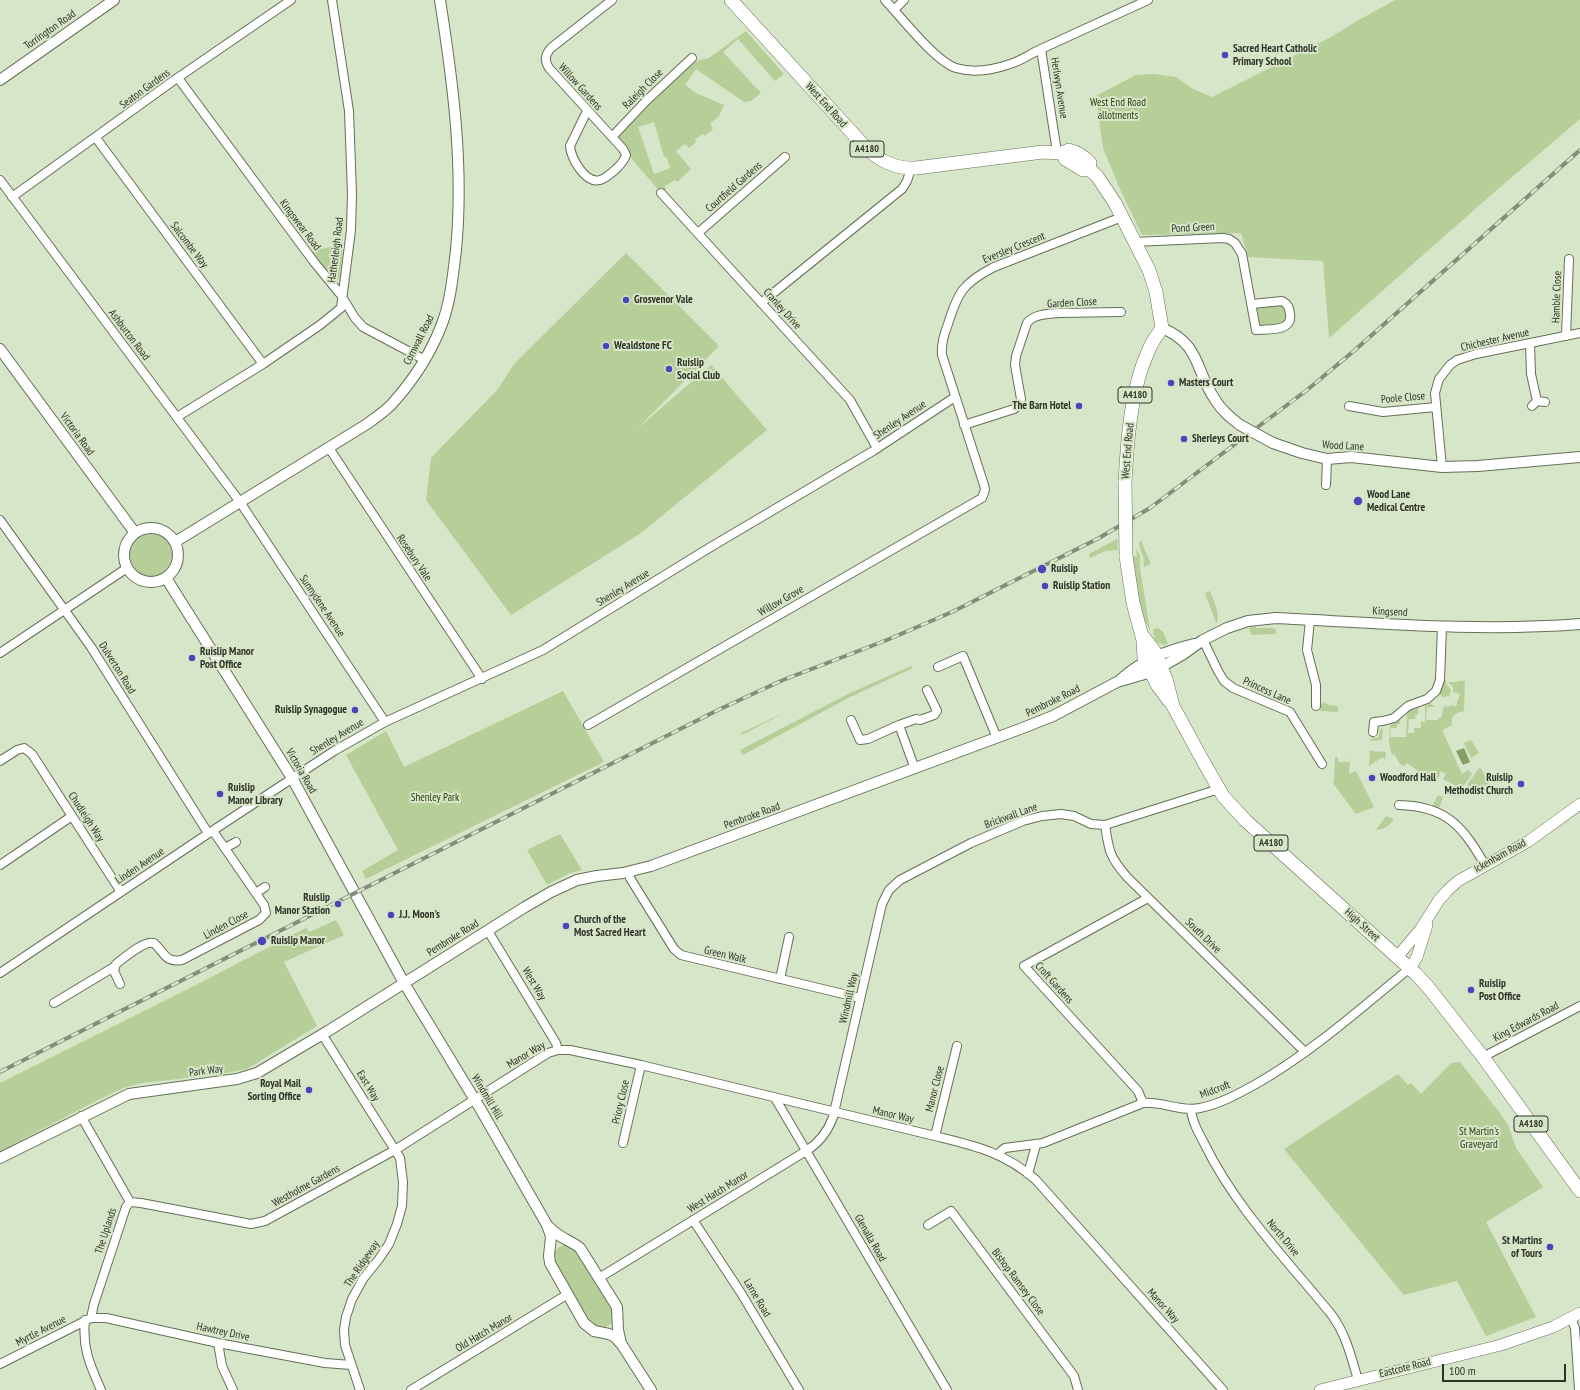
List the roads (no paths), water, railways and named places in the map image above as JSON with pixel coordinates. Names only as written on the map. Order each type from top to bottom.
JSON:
[{"type":"main road","name":"West End Road","points":[[731,0],[866,148],[888,164],[910,168],[1043,152],[1060,153]]},
{"type":"main road","points":[[1060,153],[1065,159],[1083,170],[1089,169],[1097,176],[1106,189],[1122,217],[1153,282],[1162,328]]},
{"type":"main road","name":"West End Road","points":[[1152,665],[1133,603],[1126,556],[1125,483],[1128,443],[1139,376],[1148,352],[1162,328]]},
{"type":"main road","name":"High Street","points":[[1152,665],[1172,706],[1219,789],[1245,820],[1410,968],[1428,987],[1482,1057],[1580,1191]]},
{"type":"main road","name":"Ickenham Road","points":[[1397,957],[1410,943],[1429,917],[1439,900],[1458,881],[1485,864],[1513,851],[1529,841],[1580,804]]},
{"type":"main road","name":"Ickenham Road","points":[[1410,968],[1416,957],[1429,917]]},
{"type":"main road","name":"Eastcote Road","points":[[1320,1390],[1501,1345],[1535,1334],[1576,1316]]},
{"type":"street","name":"Seaton Gardens","points":[[12,197],[178,78],[291,0]]},
{"type":"street","name":"Hatherleigh Road","points":[[177,417],[263,364],[341,308],[341,295],[351,230],[351,146],[349,111],[332,0]]},
{"type":"street","name":"Cornwall Road","points":[[175,542],[367,424],[390,406],[409,384],[425,360],[442,324],[451,288],[458,220],[456,116],[440,0]]},
{"type":"street","name":"Willow Gardens","points":[[587,111],[570,146],[571,152],[577,164],[587,177],[593,180],[600,180],[624,161],[626,155],[623,149],[549,68],[545,58],[547,52],[551,48],[612,0]]},
{"type":"street","points":[[885,0],[938,57],[954,68],[975,71],[1012,64],[1041,49]]},
{"type":"street","points":[[894,10],[904,0]]},
{"type":"street","name":"Herlwyn Avenue","points":[[1060,153],[1041,49],[1148,0]]},
{"type":"street","name":"Torrington Road","points":[[0,80],[112,1]]},
{"type":"street","name":"Raleigh Close","points":[[612,137],[646,101],[692,58]]},
{"type":"street","name":"Kingswear Road","points":[[178,78],[314,262],[341,295],[347,307],[363,327],[425,360]]},
{"type":"street","name":"Salcombe Way","points":[[96,138],[263,364]]},
{"type":"street","name":"Courtfield Gardens","points":[[698,233],[785,157]]},
{"type":"street","points":[[762,303],[902,189],[907,181],[910,168]]},
{"type":"street","name":"Ashburton Road","points":[[0,180],[240,502]]},
{"type":"street","name":"Cranley Drive","points":[[661,193],[850,400],[877,448]]},
{"type":"street","name":"Eversley Crescent","points":[[984,494],[984,485],[943,362],[941,348],[942,340],[956,300],[962,290],[981,274],[994,267],[1122,217]]},
{"type":"street","name":"Pond Green","points":[[1134,242],[1229,239],[1235,243],[1242,254],[1256,330],[1280,328],[1290,322],[1290,308],[1282,301],[1252,304]]},
{"type":"street","name":"Hamble Close","points":[[1566,336],[1569,259]]},
{"type":"street","name":"Garden Close","points":[[964,425],[1014,409],[1019,405],[1021,399],[1015,365],[1016,356],[1027,323],[1030,319],[1059,313],[1121,312]]},
{"type":"street","name":"Wood Lane","points":[[1162,328],[1175,333],[1189,346],[1215,400],[1231,418],[1240,425],[1273,443],[1302,453],[1327,459],[1351,457],[1442,467],[1478,466],[1580,457]]},
{"type":"street","name":"Chichester Avenue","points":[[1442,467],[1435,393],[1443,372],[1454,362],[1476,354],[1580,334]]},
{"type":"street","points":[[1530,343],[1531,374],[1538,403]]},
{"type":"street","name":"Victoria Road","points":[[0,350],[135,533]]},
{"type":"street","name":"Shenley Avenue","points":[[292,778],[334,751],[385,722],[543,650],[877,448],[955,397]]},
{"type":"street","name":"Poole Close","points":[[1349,406],[1383,412],[1436,406]]},
{"type":"street","name":"Rosebury Vale","points":[[328,448],[482,679]]},
{"type":"street","points":[[1326,485],[1327,459]]},
{"type":"street","name":"Willow Grove","points":[[588,725],[978,501],[984,494]]},
{"type":"street","name":"Sunnydene Avenue","points":[[240,502],[385,722]]},
{"type":"street","name":"Dulverton Road","points":[[0,520],[91,647],[210,832]]},
{"type":"street","points":[[152,528],[165,532],[175,542],[178,550],[177,562],[172,573],[166,578],[157,582],[140,580],[132,575],[127,568],[124,561],[125,545],[129,538],[135,533],[143,529],[152,528]]},
{"type":"street","points":[[0,653],[127,568]]},
{"type":"street","name":"Victoria Road","points":[[166,578],[292,778],[404,983]]},
{"type":"street","name":"Kingsend","points":[[1152,665],[1175,660],[1203,640],[1227,628],[1262,618],[1520,628],[1580,624]]},
{"type":"street","points":[[1310,620],[1307,650],[1316,685],[1316,706]]},
{"type":"street","points":[[1373,732],[1374,722],[1386,721],[1394,718],[1408,706],[1427,699],[1436,691],[1440,680],[1442,626]]},
{"type":"street","name":"Princess Lane","points":[[1203,640],[1224,681],[1233,688],[1290,712],[1322,764]]},
{"type":"street","points":[[938,667],[962,656],[997,738]]},
{"type":"street","name":"Pembroke Road","points":[[404,983],[544,895],[569,883],[589,877],[629,872],[652,866],[915,769],[1052,716],[1117,682],[1132,669],[1152,665]]},
{"type":"street","points":[[851,720],[860,740],[868,739],[878,735],[881,732],[916,719],[920,720],[934,715],[936,711],[927,690]]},
{"type":"street","points":[[899,725],[915,769]]},
{"type":"street","name":"Chudleigh Way","points":[[0,761],[17,750],[24,748],[32,754],[121,892]]},
{"type":"street","name":"Linden Avenue","points":[[0,973],[292,778]]},
{"type":"street","name":"Brickwall Lane","points":[[888,890],[900,880],[965,846],[1023,821],[1042,816],[1061,814],[1074,816],[1091,824],[1105,825],[1219,789]]},
{"type":"street","points":[[1399,805],[1429,809],[1450,820],[1466,834],[1485,864]]},
{"type":"street","points":[[0,866],[72,816]]},
{"type":"street","name":"South Drive","points":[[1105,825],[1109,848],[1113,859],[1127,877],[1306,1052]]},
{"type":"street","name":"Linden Close","points":[[114,967],[119,961],[144,944],[151,942],[157,945],[166,958],[176,961],[182,960],[259,920],[266,913],[266,910],[256,893],[225,848],[210,832]]},
{"type":"street","points":[[225,848],[236,842]]},
{"type":"street","name":"Green Walk","points":[[629,872],[630,878],[678,953],[684,956],[860,998]]},
{"type":"street","points":[[256,893],[266,887]]},
{"type":"street","name":"Windmill Way","points":[[834,1112],[882,904],[888,890]]},
{"type":"street","name":"Croft Gardens","points":[[1143,1103],[1138,1091],[1024,966],[1148,898]]},
{"type":"street","name":"West Way","points":[[488,931],[556,1043],[558,1050]]},
{"type":"street","points":[[780,979],[789,937]]},
{"type":"street","points":[[54,1003],[114,967],[115,976],[120,984]]},
{"type":"street","name":"Midcroft","points":[[998,1154],[1006,1148],[1036,1145],[1143,1103],[1151,1103],[1181,1109],[1212,1105],[1243,1091],[1268,1077],[1306,1052],[1410,968]]},
{"type":"street","name":"Park Way","points":[[0,1158],[81,1116],[129,1094],[248,1077],[258,1073],[404,983]]},
{"type":"street","name":"Windmill Hill","points":[[404,983],[475,1099],[547,1225],[551,1236],[549,1256],[550,1263],[584,1323],[594,1331],[609,1334],[615,1337],[622,1345],[651,1390]]},
{"type":"street","name":"King Edwards Road","points":[[1482,1057],[1580,1006]]},
{"type":"street","name":"East Way","points":[[322,1034],[395,1150]]},
{"type":"street","name":"Manor Close","points":[[935,1136],[957,1046]]},
{"type":"street","name":"Manor Way","points":[[475,1099],[548,1053],[558,1050],[570,1050],[640,1065],[935,1136],[998,1154],[1028,1174],[1041,1186],[1223,1390]]},
{"type":"street","name":"Priory Close","points":[[623,1143],[640,1065]]},
{"type":"street","name":"Glenalla Road","points":[[774,1098],[947,1390]]},
{"type":"street","name":"Westholme Gardens","points":[[130,1202],[251,1224],[265,1221],[395,1150],[475,1099]]},
{"type":"street","name":"North Drive","points":[[1190,1109],[1194,1124],[1225,1183],[1243,1208],[1331,1314],[1340,1327],[1349,1348],[1358,1380]]},
{"type":"street","name":"West Hatch Manor","points":[[599,1278],[806,1151],[823,1135],[834,1112]]},
{"type":"street","name":"The Uplands","points":[[81,1116],[130,1202],[126,1207],[84,1333],[88,1359],[101,1390]]},
{"type":"street","points":[[1028,1174],[1036,1145]]},
{"type":"street","name":"The Ridgeway","points":[[360,1390],[345,1345],[344,1330],[346,1317],[352,1299],[363,1279],[389,1244],[402,1206],[403,1182],[400,1158],[395,1150]]},
{"type":"street","name":"Bishop Ramsey Close","points":[[928,1225],[951,1211],[1074,1376],[1078,1390]]},
{"type":"street","name":"Larne Road","points":[[694,1220],[741,1293],[799,1390]]},
{"type":"street","name":"Windmill Hill","points":[[547,1225],[556,1235],[580,1248],[599,1278],[617,1308],[618,1330],[622,1345]]},
{"type":"street","name":"Old Hatch Manor","points":[[411,1390],[568,1294]]},
{"type":"street","points":[[1576,1316],[1575,1328],[1579,1390]]},
{"type":"street","name":"Hawtrey Drive","points":[[88,1319],[106,1318],[218,1343],[325,1363],[351,1365]]},
{"type":"street","name":"Myrtle Avenue","points":[[0,1364],[88,1319]]},
{"type":"street","points":[[218,1343],[222,1366],[233,1390]]},
{"type":"railway","points":[[0,1072],[718,710],[783,680],[887,640],[952,612],[1099,538],[1150,508],[1307,390],[1355,350],[1580,150]]},
{"type":"place","name":"Sacred Heart Catholic Primary School","points":[[1225,55]]},
{"type":"place","name":"Grosvenor Vale","points":[[626,300]]},
{"type":"place","name":"Wealdstone FC","points":[[606,346]]},
{"type":"place","name":"Ruislip Social Club","points":[[669,369]]},
{"type":"place","name":"Masters Court","points":[[1171,383]]},
{"type":"place","name":"The Barn Hotel","points":[[1079,406]]},
{"type":"place","name":"Sherleys Court","points":[[1184,439]]},
{"type":"place","name":"Wood Lane Medical Centre","points":[[1358,501]]},
{"type":"place","name":"Ruislip","points":[[1042,569]]},
{"type":"place","name":"Ruislip Station","points":[[1045,586]]},
{"type":"place","name":"Ruislip Manor Post Office","points":[[192,658]]},
{"type":"place","name":"Ruislip Synagogue","points":[[355,710]]},
{"type":"place","name":"Woodford Hall","points":[[1372,778]]},
{"type":"place","name":"Ruislip Methodist Church","points":[[1521,784]]},
{"type":"place","name":"Ruislip Manor Library","points":[[220,794]]},
{"type":"place","name":"Ruislip Manor Station","points":[[338,904]]},
{"type":"place","name":"J.J. Moon's","points":[[391,915]]},
{"type":"place","name":"Church of the Most Sacred Heart","points":[[566,926]]},
{"type":"place","name":"Ruislip Manor","points":[[262,941]]},
{"type":"place","name":"Ruislip Post Office","points":[[1471,990]]},
{"type":"place","name":"Royal Mail Sorting Office","points":[[309,1090]]},
{"type":"place","name":"St Martins of Tours","points":[[1550,1247]]},
{"type":"park label","name":"West End Road allotments","points":[[1118,109]]},
{"type":"park label","name":"Shenley Park","points":[[435,798]]},
{"type":"park label","name":"St Martin's Graveyard","points":[[1479,1138]]}]
